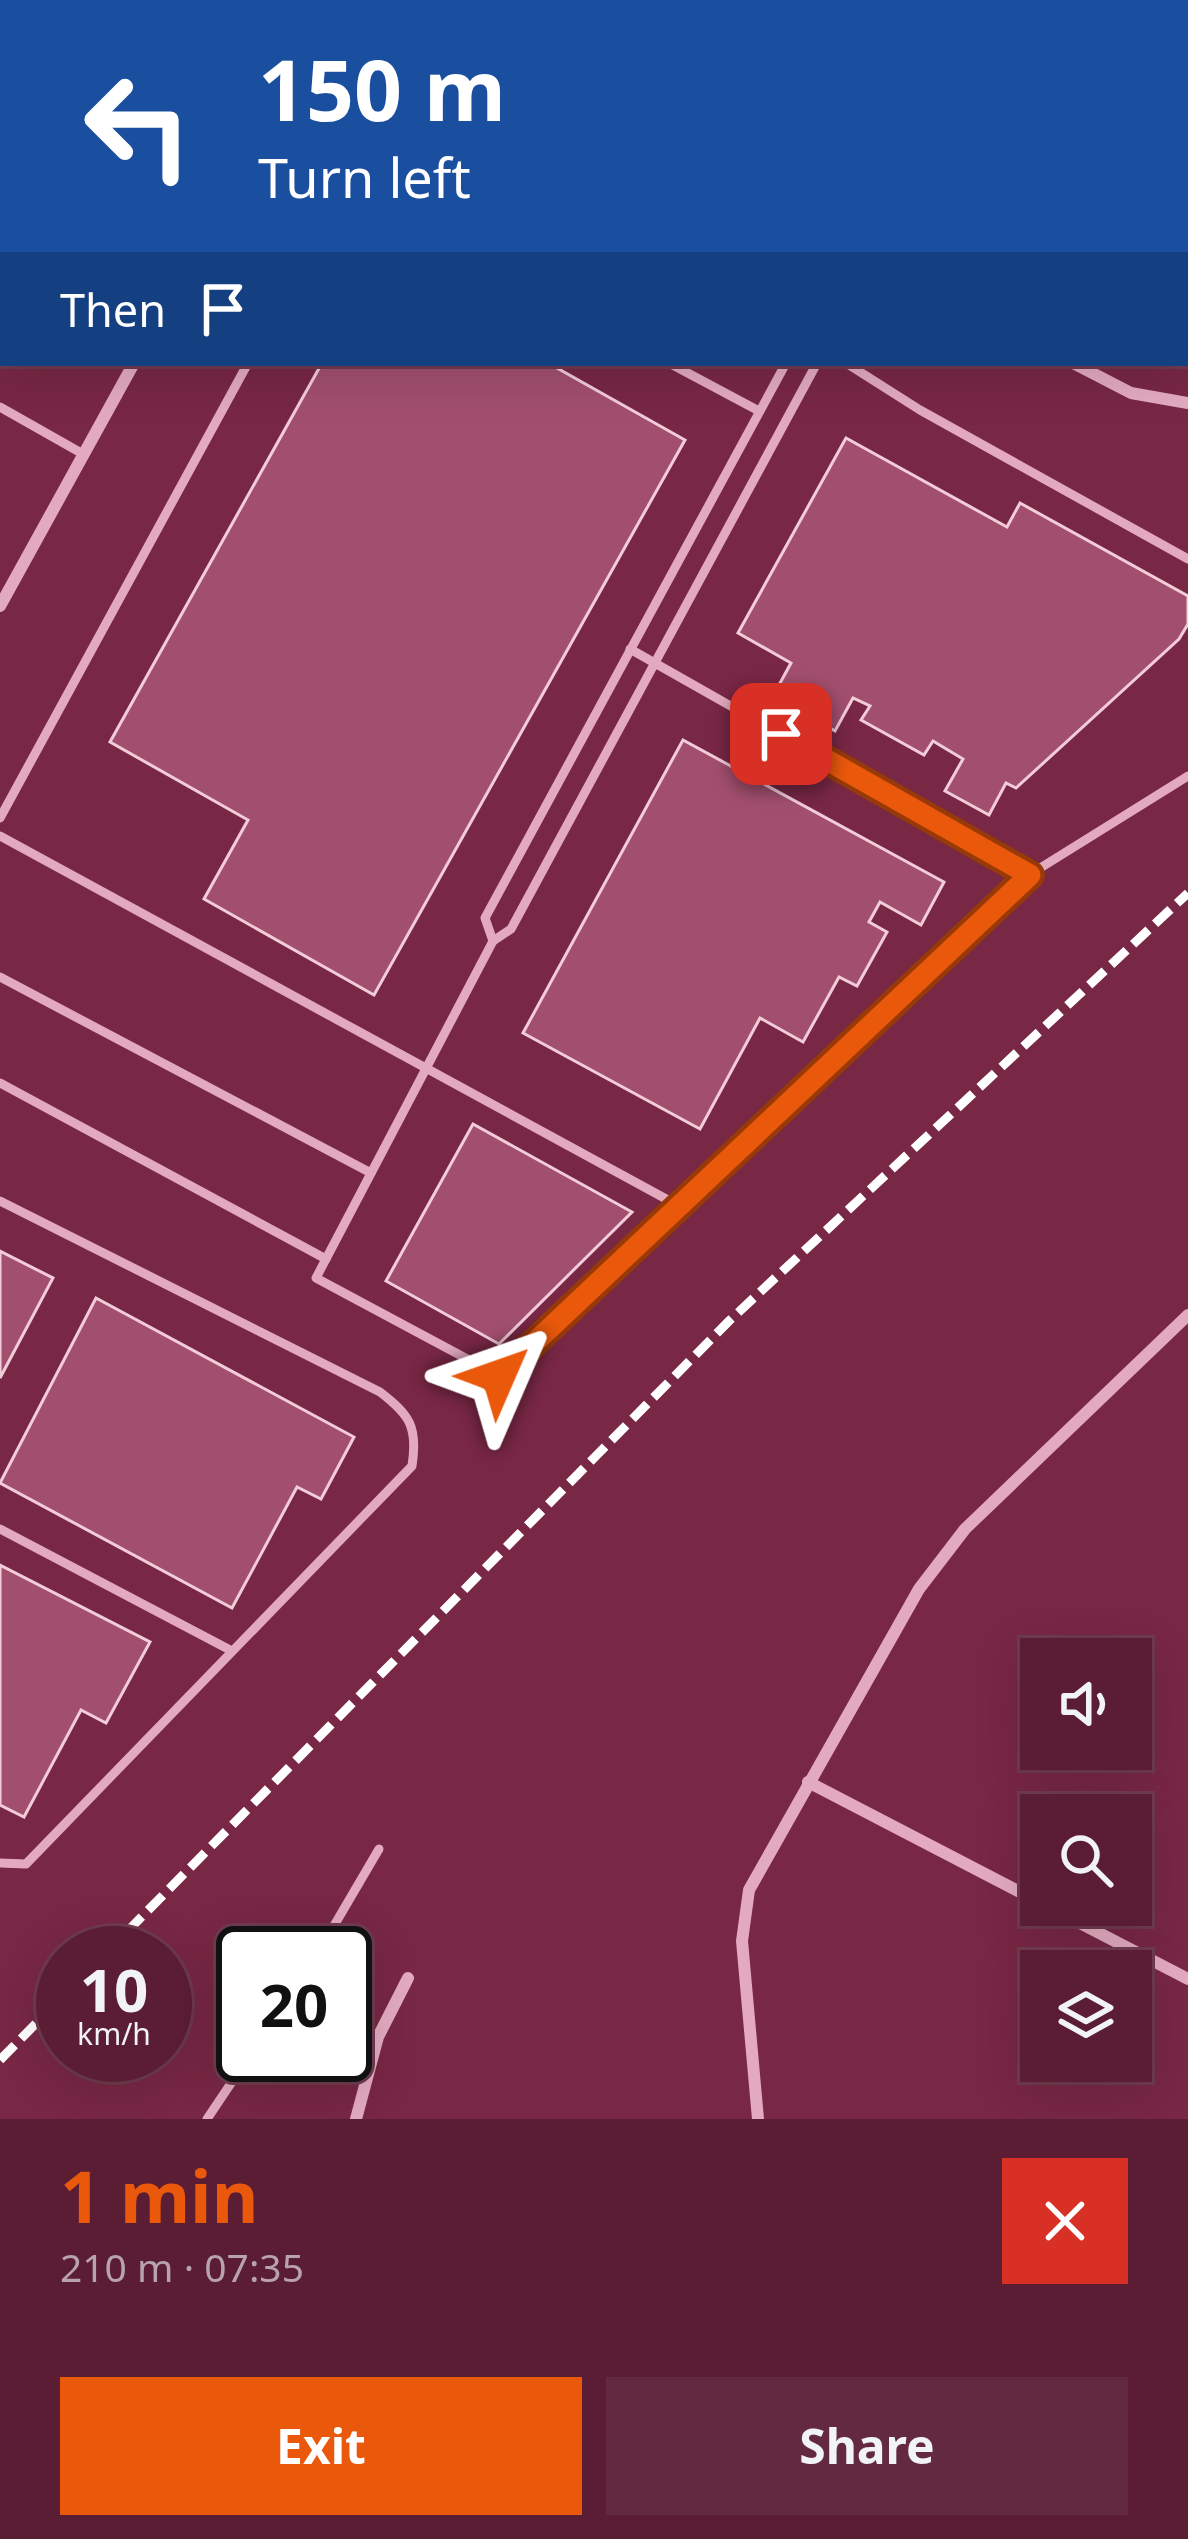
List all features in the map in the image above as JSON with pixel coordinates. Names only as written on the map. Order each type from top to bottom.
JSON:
[{"type":"street","points":[[0,606],[132,366]]},
{"type":"street","points":[[1079,366],[1131,393],[1188,403]]},
{"type":"street","points":[[758,2119],[752,2104],[742,1941],[749,1890],[881,1650],[965,1529],[1188,1315]]},
{"type":"street","points":[[808,1782],[1020,1892]]},
{"type":"street","points":[[1086,1926],[1188,1979]]},
{"type":"street","points":[[356,2119],[378,2037],[407,1978]]},
{"type":"lane","points":[[0,818],[246,366]]},
{"type":"lane","points":[[675,366],[759,411]]},
{"type":"lane","points":[[493,940],[485,918],[784,366]]},
{"type":"lane","points":[[815,366],[512,929],[493,940],[316,1278],[499,1376],[1030,875],[1188,776]]},
{"type":"lane","points":[[851,366],[920,410],[1188,559]]},
{"type":"lane","points":[[0,407],[83,454]]},
{"type":"lane","points":[[631,649],[1030,875]]},
{"type":"lane","points":[[0,836],[424,1072],[679,1206]]},
{"type":"lane","points":[[0,977],[371,1173]]},
{"type":"lane","points":[[0,1083],[326,1259]]},
{"type":"lane","points":[[0,1201],[380,1392],[407,1413],[417,1436],[412,1466],[26,1864],[0,1863]]},
{"type":"lane","points":[[0,1529],[232,1651]]},
{"type":"lane","points":[[334,1926],[379,1849]]},
{"type":"lane","points":[[207,2119],[232,2082]]},
{"type":"building","points":[[320,366],[553,366],[685,440],[374,995],[204,899],[248,820],[110,742]]},
{"type":"building","points":[[846,438],[1007,527],[1020,503],[1188,596],[1188,624],[1179,639],[1016,788],[1006,783],[989,815],[945,791],[963,759],[933,741],[924,755],[861,720],[870,706],[853,698],[835,731],[773,696],[791,663],[738,633]]},
{"type":"building","points":[[683,740],[944,882],[921,925],[880,902],[869,922],[887,932],[857,986],[839,977],[803,1042],[760,1018],[700,1129],[523,1033]]},
{"type":"building","points":[[473,1124],[632,1212],[499,1344],[386,1281]]},
{"type":"building","points":[[0,1251],[53,1278],[0,1378]]},
{"type":"building","points":[[96,1298],[354,1437],[321,1499],[297,1487],[232,1608],[0,1483]]},
{"type":"building","points":[[0,1565],[150,1642],[106,1723],[81,1710],[24,1817],[0,1805]]},
{"type":"railway","points":[[133,1926],[729,1321],[1188,893]]},
{"type":"railway","points":[[0,2060],[36,2023]]},
{"type":"route","points":[[499,1376],[1030,875],[781,734]]}]
